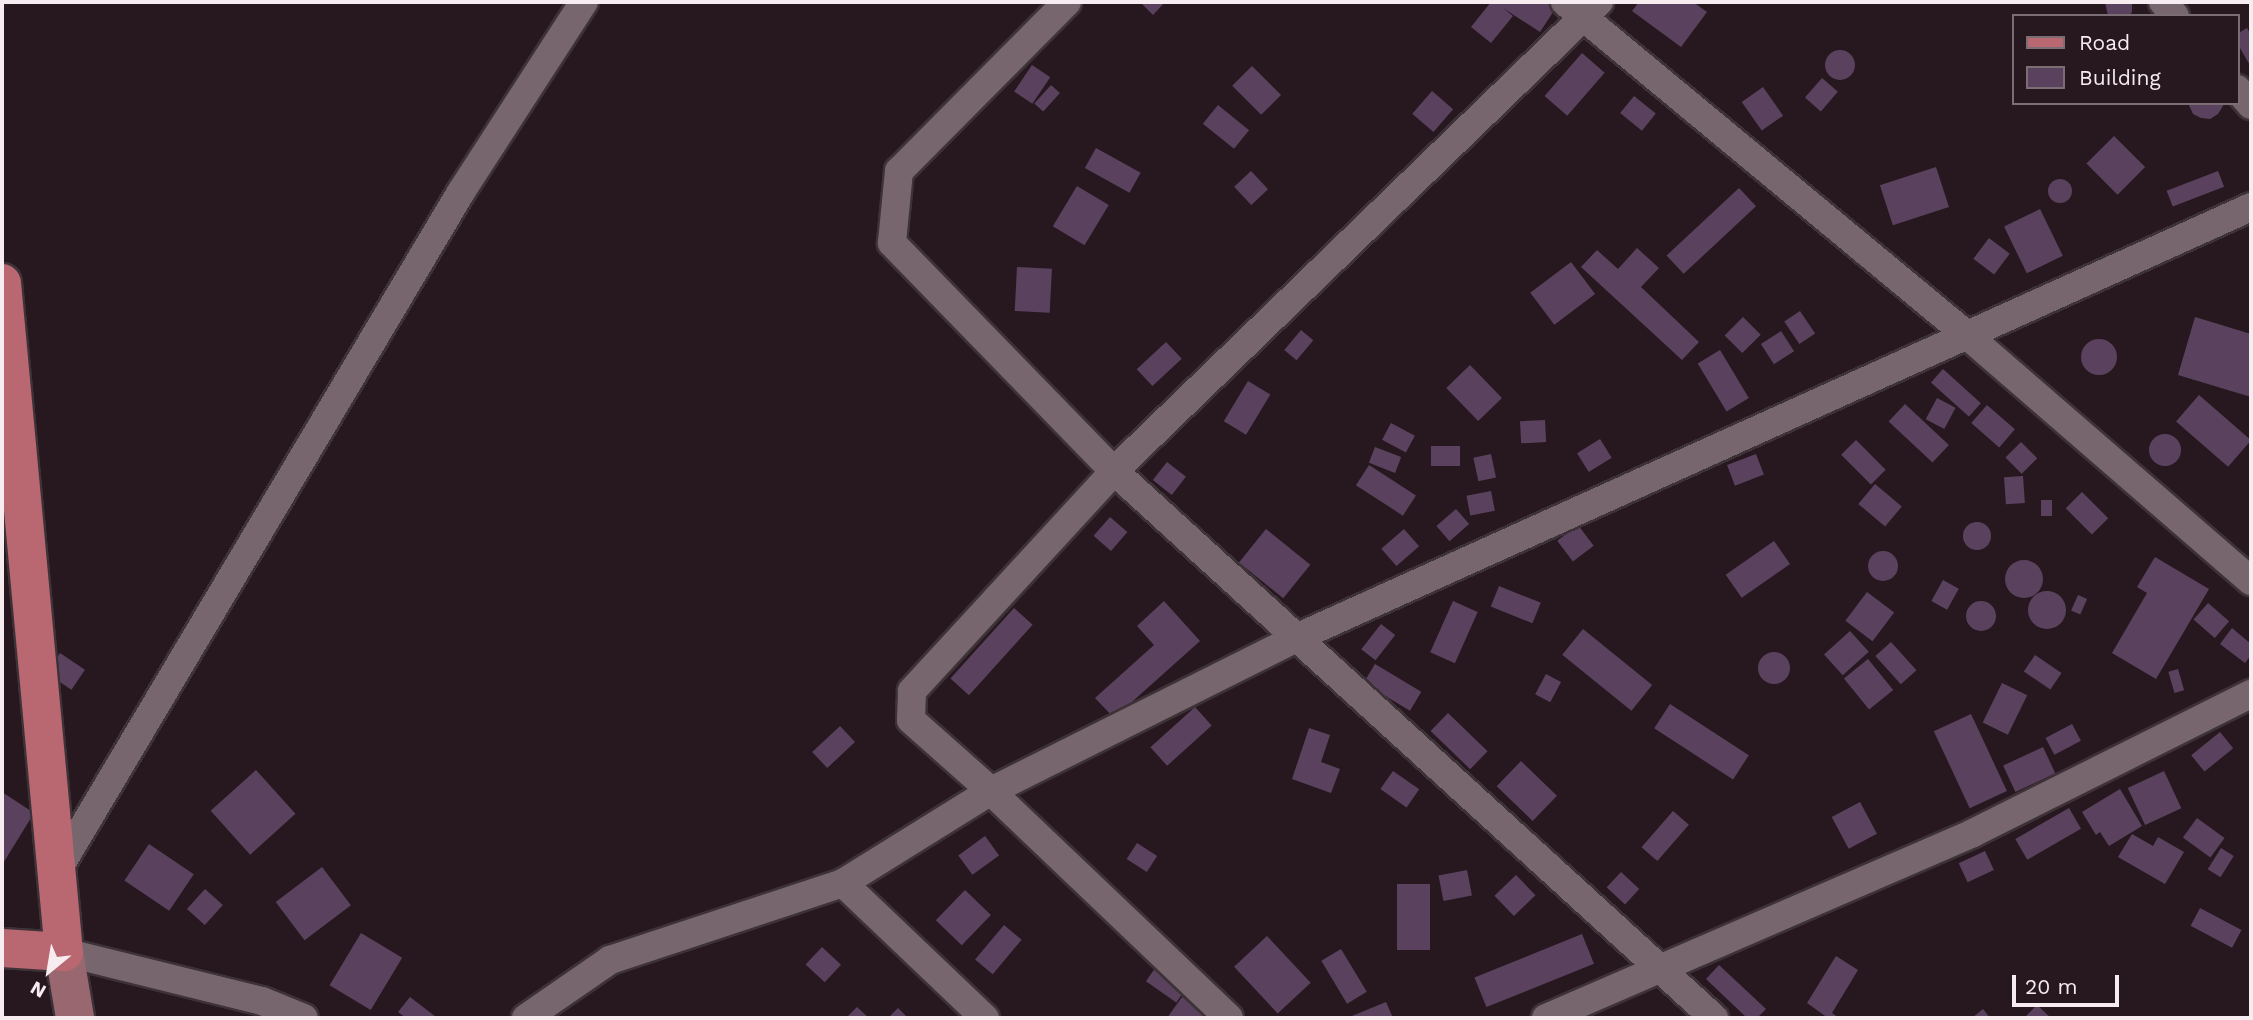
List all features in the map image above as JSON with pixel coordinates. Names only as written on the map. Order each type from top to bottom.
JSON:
[{"type":"main road","points":[[2,283],[64,952],[75,1018]]},
{"type":"main road","points":[[2,948],[64,952]]},
{"type":"street","points":[[57,871],[461,192],[584,2]]},
{"type":"street","points":[[1067,2],[900,171],[892,243],[1114,471],[1714,1018]]},
{"type":"street","points":[[1229,1018],[991,791],[911,720],[912,691],[1114,471],[1582,7],[2251,581]]},
{"type":"street","points":[[2239,91],[2251,105]]},
{"type":"street","points":[[526,1018],[610,960],[843,883],[991,791],[1296,638],[2251,207]]},
{"type":"street","points":[[1546,1018],[1973,833],[2251,694]]},
{"type":"street","points":[[843,883],[985,1018]]},
{"type":"street","points":[[64,952],[262,1001],[304,1018]]},
{"type":"building","points":[[1140,2],[1165,2],[1153,15]]},
{"type":"building","points":[[1491,2],[1550,2],[1557,6],[1540,32],[1503,8],[1513,16],[1491,43],[1471,27]]},
{"type":"building","points":[[1639,2],[1693,2],[1707,12],[1681,47],[1632,11]]},
{"type":"building","points":[[2105,2],[2132,2],[2130,14],[2108,14]]},
{"type":"building","points":[[2247,28],[2251,35],[2251,67],[2239,46],[2239,33]]},
{"type":"building","points":[[1840,50],[1846,51],[1854,59],[1854,71],[1846,79],[1840,80],[1834,79],[1826,71],[1825,65],[1826,59],[1834,51]]},
{"type":"building","points":[[1582,53],[1605,73],[1567,116],[1545,96]]},
{"type":"building","points":[[1032,65],[1050,77],[1032,104],[1014,92]]},
{"type":"building","points":[[1252,66],[1281,95],[1261,115],[1232,86]]},
{"type":"building","points":[[1822,78],[1838,92],[1821,111],[1805,98]]},
{"type":"building","points":[[1051,85],[1060,93],[1043,112],[1034,104]]},
{"type":"building","points":[[1763,87],[1783,116],[1762,131],[1742,102]]},
{"type":"building","points":[[1432,91],[1453,109],[1433,132],[1412,114]]},
{"type":"building","points":[[1634,96],[1656,114],[1642,131],[1620,113]]},
{"type":"building","points":[[1218,105],[1249,130],[1234,149],[1203,124]]},
{"type":"building","points":[[2189,105],[2223,105],[2218,114],[2210,119],[2193,114]]},
{"type":"building","points":[[2114,136],[2145,167],[2118,195],[2086,164]]},
{"type":"building","points":[[1096,148],[1141,173],[1129,193],[1085,168]]},
{"type":"building","points":[[1936,167],[1949,207],[1893,225],[1880,185]]},
{"type":"building","points":[[1251,171],[1268,189],[1251,205],[1234,187]]},
{"type":"building","points":[[2218,171],[2224,187],[2173,207],[2167,191]]},
{"type":"building","points":[[2055,179],[2065,179],[2072,186],[2072,196],[2065,203],[2055,203],[2048,196],[2048,186]]},
{"type":"building","points":[[1077,186],[1109,205],[1085,245],[1053,226]]},
{"type":"building","points":[[1739,188],[1756,206],[1684,274],[1667,256]]},
{"type":"building","points":[[2040,209],[2063,256],[2027,273],[2004,227]]},
{"type":"building","points":[[1989,238],[2010,254],[1994,274],[1973,259]]},
{"type":"building","points":[[1637,248],[1659,268],[1641,287],[1699,342],[1682,360],[1581,267],[1597,250],[1618,269]]},
{"type":"building","points":[[1571,262],[1595,294],[1554,325],[1530,293]]},
{"type":"building","points":[[1017,267],[1052,269],[1050,313],[1015,311]]},
{"type":"building","points":[[1800,311],[1815,333],[1799,344],[1784,322]]},
{"type":"building","points":[[1743,317],[1761,335],[1742,353],[1725,335]]},
{"type":"building","points":[[2195,317],[2251,334],[2251,397],[2178,375]]},
{"type":"building","points":[[1301,330],[1313,340],[1297,360],[1284,350]]},
{"type":"building","points":[[1781,331],[1794,351],[1774,364],[1761,344]]},
{"type":"building","points":[[2099,339],[2112,344],[2117,357],[2112,370],[2099,375],[2086,370],[2081,357],[2086,344]]},
{"type":"building","points":[[1166,342],[1182,359],[1152,386],[1137,369]]},
{"type":"building","points":[[1720,350],[1749,398],[1727,411],[1698,363]]},
{"type":"building","points":[[1470,365],[1502,398],[1478,421],[1446,388]]},
{"type":"building","points":[[1943,369],[1981,403],[1969,417],[1931,382]]},
{"type":"building","points":[[1248,381],[1270,394],[1246,435],[1224,421]]},
{"type":"building","points":[[2199,395],[2251,440],[2228,467],[2176,421]]},
{"type":"building","points":[[1937,398],[1956,408],[1944,429],[1926,419]]},
{"type":"building","points":[[1905,404],[1949,445],[1933,462],[1889,422]]},
{"type":"building","points":[[1987,405],[2015,429],[1999,447],[1971,423]]},
{"type":"building","points":[[1545,420],[1546,442],[1521,443],[1520,421]]},
{"type":"building","points":[[1391,423],[1415,436],[1406,452],[1382,440]]},
{"type":"building","points":[[2165,434],[2176,439],[2181,450],[2176,461],[2165,466],[2154,461],[2149,450],[2154,439]]},
{"type":"building","points":[[1600,439],[1612,458],[1589,472],[1577,453]]},
{"type":"building","points":[[1856,440],[1886,470],[1871,485],[1841,455]]},
{"type":"building","points":[[2021,442],[2037,458],[2022,474],[2005,458]]},
{"type":"building","points":[[1431,446],[1460,446],[1460,466],[1431,466]]},
{"type":"building","points":[[1375,447],[1401,457],[1395,473],[1369,463]]},
{"type":"building","points":[[1491,454],[1496,477],[1478,481],[1473,458]]},
{"type":"building","points":[[1756,454],[1764,475],[1735,486],[1727,465]]},
{"type":"building","points":[[1167,462],[1186,477],[1172,495],[1153,480]]},
{"type":"building","points":[[1369,465],[1416,495],[1403,516],[1356,485]]},
{"type":"building","points":[[2023,476],[2025,503],[2006,504],[2004,477]]},
{"type":"building","points":[[1875,484],[1902,506],[1885,526],[1858,504]]},
{"type":"building","points":[[1491,491],[1495,511],[1470,515],[1466,496]]},
{"type":"building","points":[[2082,492],[2108,518],[2092,534],[2066,508]]},
{"type":"building","points":[[2041,500],[2052,500],[2052,516],[2041,516]]},
{"type":"building","points":[[1456,509],[1469,524],[1449,541],[1436,526]]},
{"type":"building","points":[[1110,517],[1127,532],[1111,551],[1094,536]]},
{"type":"building","points":[[1977,522],[1987,526],[1991,536],[1987,546],[1977,550],[1967,546],[1963,536],[1967,526]]},
{"type":"building","points":[[1578,525],[1594,546],[1573,561],[1557,541]]},
{"type":"building","points":[[1266,529],[1310,565],[1283,598],[1239,562]]},
{"type":"building","points":[[1404,529],[1419,546],[1396,566],[1381,549]]},
{"type":"building","points":[[1774,541],[1790,564],[1742,598],[1726,575]]},
{"type":"building","points":[[1883,551],[1894,555],[1898,566],[1894,577],[1883,581],[1872,577],[1868,566],[1872,555]]},
{"type":"building","points":[[2155,557],[2209,589],[2156,679],[2112,653],[2147,593],[2137,587]]},
{"type":"building","points":[[2024,560],[2037,566],[2043,579],[2037,592],[2024,598],[2011,592],[2005,579],[2011,566]]},
{"type":"building","points":[[1943,580],[1959,589],[1947,610],[1931,601]]},
{"type":"building","points":[[1499,586],[1541,603],[1532,623],[1491,606]]},
{"type":"building","points":[[2047,591],[2060,597],[2066,610],[2060,623],[2047,629],[2034,623],[2028,610],[2034,597]]},
{"type":"building","points":[[1867,592],[1894,612],[1872,641],[1845,621]]},
{"type":"building","points":[[2078,595],[2087,599],[2080,615],[2071,611]]},
{"type":"building","points":[[1164,601],[1200,641],[1114,718],[1095,698],[1154,645],[1137,626]]},
{"type":"building","points":[[1453,601],[1478,612],[1455,663],[1430,652]]},
{"type":"building","points":[[1981,601],[1992,605],[1996,616],[1992,627],[1981,631],[1970,627],[1966,616],[1970,605]]},
{"type":"building","points":[[2208,603],[2229,621],[2215,638],[2194,620]]},
{"type":"building","points":[[1014,608],[1033,625],[969,695],[950,679]]},
{"type":"building","points":[[1381,624],[1395,635],[1375,660],[1361,649]]},
{"type":"building","points":[[2232,628],[2251,644],[2251,655],[2245,663],[2220,644]]},
{"type":"building","points":[[1583,629],[1652,685],[1631,711],[1562,655]]},
{"type":"building","points":[[1850,631],[1869,652],[1843,675],[1824,654]]},
{"type":"building","points":[[1891,642],[1916,670],[1901,684],[1875,656]]},
{"type":"building","points":[[1774,652],[1785,657],[1790,668],[1785,679],[1774,684],[1763,679],[1758,668],[1763,657]]},
{"type":"building","points":[[60,653],[85,670],[71,690],[47,673]]},
{"type":"building","points":[[2035,655],[2062,673],[2050,689],[2024,672]]},
{"type":"building","points":[[1868,659],[1893,690],[1869,710],[1844,679]]},
{"type":"building","points":[[1375,664],[1421,692],[1410,711],[1364,683]]},
{"type":"building","points":[[2178,669],[2184,690],[2174,693],[2168,672]]},
{"type":"building","points":[[1546,674],[1561,682],[1550,702],[1535,694]]},
{"type":"building","points":[[2002,683],[2027,695],[2008,735],[1983,723]]},
{"type":"building","points":[[1670,704],[1749,755],[1733,780],[1654,728]]},
{"type":"building","points":[[1195,707],[1212,726],[1167,766],[1150,747]]},
{"type":"building","points":[[1448,713],[1488,751],[1470,769],[1431,731]]},
{"type":"building","points":[[1971,714],[2007,791],[1970,808],[1934,731]]},
{"type":"building","points":[[2072,724],[2081,741],[2054,755],[2046,738]]},
{"type":"building","points":[[840,726],[855,742],[827,768],[812,752]]},
{"type":"building","points":[[1309,728],[1330,735],[1321,762],[1340,769],[1331,793],[1292,779]]},
{"type":"building","points":[[2220,732],[2233,748],[2204,772],[2191,755]]},
{"type":"building","points":[[2043,747],[2055,773],[2015,792],[2003,766]]},
{"type":"building","points":[[1521,761],[1557,796],[1533,821],[1497,786]]},
{"type":"building","points":[[256,770],[295,814],[250,855],[211,811]]},
{"type":"building","points":[[1393,771],[1419,789],[1407,807],[1380,789]]},
{"type":"building","points":[[2164,771],[2181,808],[2145,825],[2128,788]]},
{"type":"building","points":[[2120,789],[2142,826],[2109,846],[2100,832],[2096,835],[2082,812]]},
{"type":"building","points":[[2,792],[34,813],[2,865]]},
{"type":"building","points":[[1860,802],[1877,834],[1849,849],[1832,817]]},
{"type":"building","points":[[2069,808],[2081,829],[2027,860],[2015,839]]},
{"type":"building","points":[[1673,811],[1689,825],[1657,861],[1642,847]]},
{"type":"building","points":[[2197,818],[2225,838],[2210,857],[2183,837]]},
{"type":"building","points":[[2132,834],[2153,846],[2158,837],[2184,852],[2165,884],[2118,857]]},
{"type":"building","points":[[985,836],[999,855],[972,875],[958,855]]},
{"type":"building","points":[[1137,843],[1157,856],[1147,872],[1127,859]]},
{"type":"building","points":[[149,844],[194,874],[169,911],[124,880]]},
{"type":"building","points":[[2221,848],[2234,856],[2220,877],[2208,869]]},
{"type":"building","points":[[1985,851],[1994,870],[1968,882],[1959,863]]},
{"type":"building","points":[[322,867],[351,905],[305,940],[276,902]]},
{"type":"building","points":[[1467,870],[1472,896],[1443,901],[1439,876]]},
{"type":"building","points":[[1621,872],[1639,889],[1625,904],[1607,887]]},
{"type":"building","points":[[1516,875],[1535,895],[1514,916],[1494,896]]},
{"type":"building","points":[[1397,884],[1430,884],[1430,950],[1397,950]]},
{"type":"building","points":[[205,889],[223,905],[205,925],[187,909]]},
{"type":"building","points":[[965,890],[991,915],[962,945],[936,920]]},
{"type":"building","points":[[2200,908],[2241,930],[2232,948],[2191,926]]},
{"type":"building","points":[[1004,925],[1022,940],[993,974],[975,959]]},
{"type":"building","points":[[361,933],[402,958],[371,1010],[330,985]]},
{"type":"building","points":[[1582,934],[1594,964],[1486,1007],[1474,977]]},
{"type":"building","points":[[1267,936],[1311,983],[1278,1013],[1234,967]]},
{"type":"building","points":[[822,947],[841,965],[825,982],[806,965]]},
{"type":"building","points":[[1341,949],[1367,992],[1347,1004],[1321,961]]},
{"type":"building","points":[[1836,956],[1858,970],[1832,1013],[1839,1018],[1828,1018],[1807,1003]]},
{"type":"building","points":[[1158,964],[1188,985],[1176,1002],[1146,981]]},
{"type":"building","points":[[1719,965],[1766,1009],[1757,1018],[1747,1018],[1706,979]]},
{"type":"building","points":[[410,997],[436,1017],[406,1018],[398,1012]]},
{"type":"building","points":[[1182,997],[1211,1018],[1167,1018]]},
{"type":"building","points":[[1386,1002],[1393,1018],[1347,1018]]},
{"type":"building","points":[[2037,1005],[2051,1018],[2024,1018]]},
{"type":"building","points":[[857,1007],[869,1018],[846,1018]]},
{"type":"building","points":[[898,1008],[908,1018],[888,1018]]},
{"type":"building","points":[[1983,1009],[1990,1018],[1972,1018]]}]
